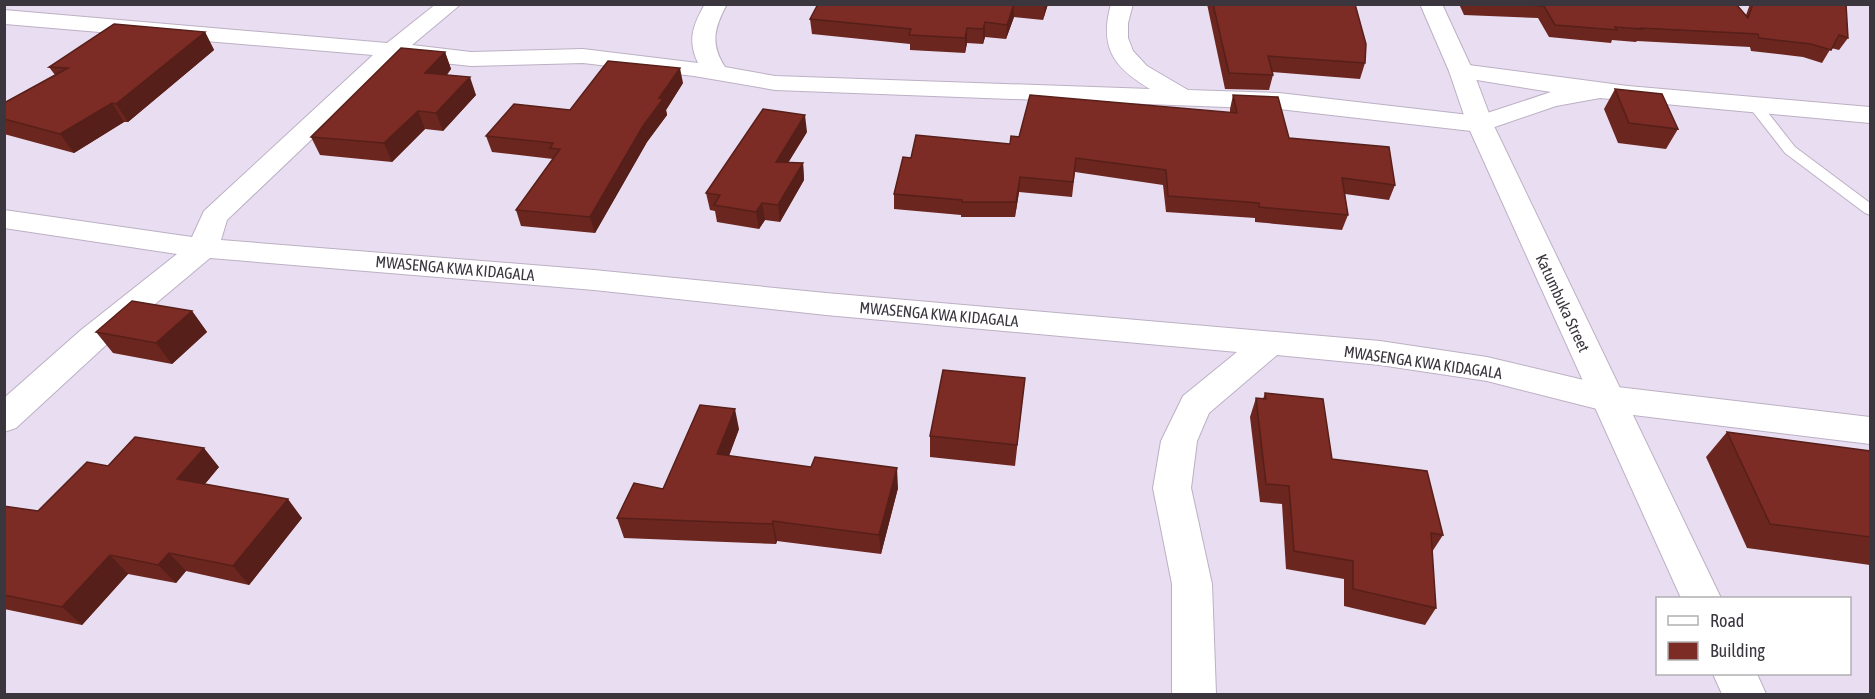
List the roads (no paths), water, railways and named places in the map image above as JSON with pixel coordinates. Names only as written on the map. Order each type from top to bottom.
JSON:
[{"type":"street","points":[[29,4],[4,17],[392,50],[483,60],[583,56],[716,72],[775,83],[1279,101],[1480,124],[1551,99],[1602,90]]},
{"type":"street","points":[[4,419],[93,338],[203,248],[214,218],[392,50],[450,4]]},
{"type":"street","points":[[716,4],[704,26],[700,40],[704,53],[716,72]]},
{"type":"street","points":[[1122,4],[1116,45],[1140,73],[1179,96]]},
{"type":"street","name":"Katumbuka Street","points":[[1431,4],[1461,71],[1480,124],[1701,597]]},
{"type":"street","points":[[1461,71],[1567,87],[1817,107],[1870,115]]},
{"type":"street","name":"MWASENGA KWA KIDAGALA","points":[[4,219],[203,248],[594,280],[826,304],[1380,353],[1487,369],[1609,399],[1870,431]]},
{"type":"street","points":[[1194,694],[1192,584],[1172,488],[1179,441],[1195,405],[1269,344]]},
{"type":"street","points":[[1735,675],[1744,694]]},
{"type":"lane","points":[[1753,103],[1790,150],[1870,210]]}]
